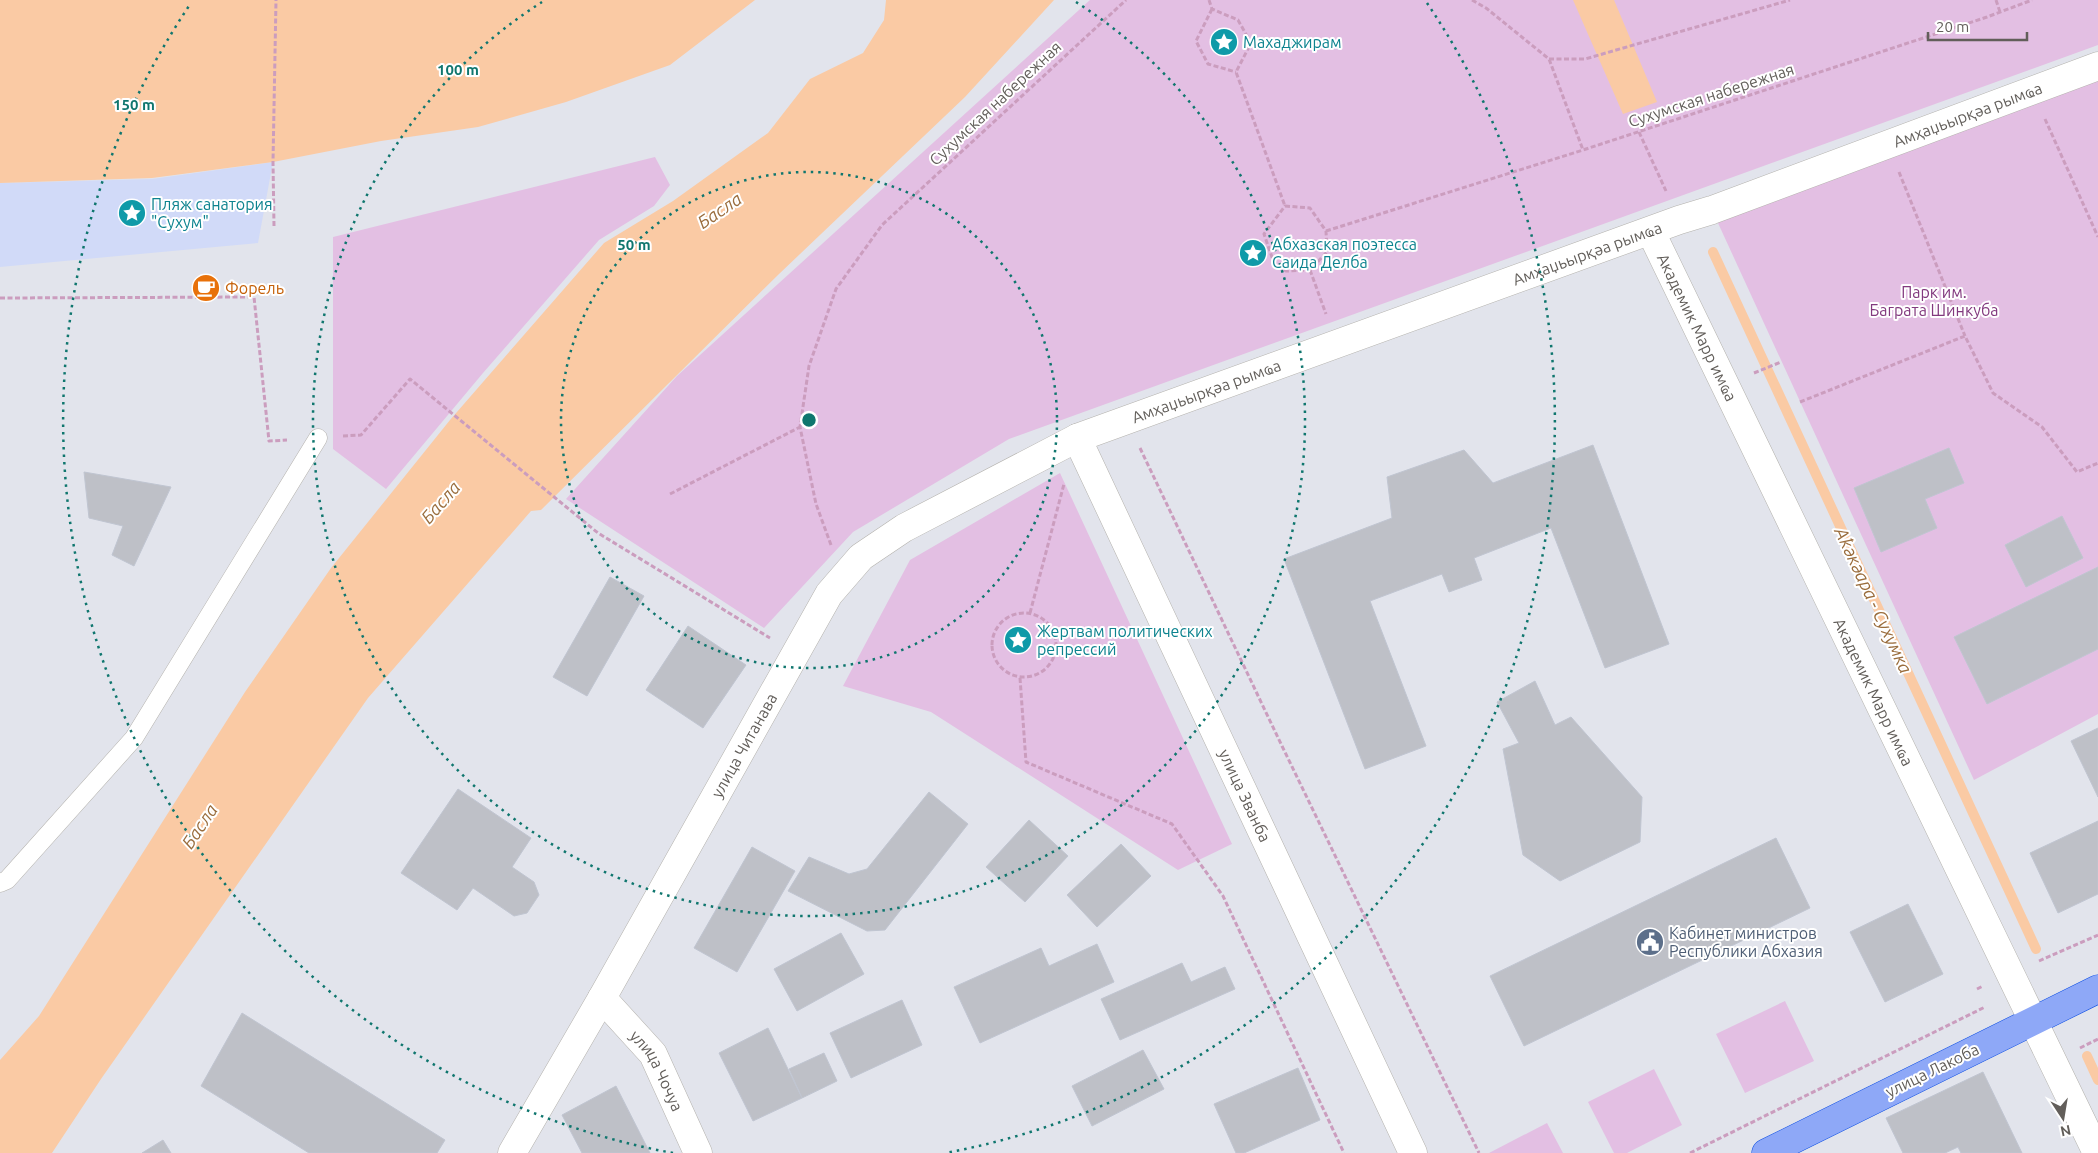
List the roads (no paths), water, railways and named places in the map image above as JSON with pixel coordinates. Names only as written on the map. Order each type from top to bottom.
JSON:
[{"type":"highway","name":"улица Лакоба","points":[[1766,1153],[2098,989]]},
{"type":"street","name":"Амҳаџьырқәа рымҩа","points":[[1077,438],[1651,232],[1679,220],[1712,210],[2098,66]]},
{"type":"street","name":"Академик Марр имҩа","points":[[1651,232],[2097,1153]]},
{"type":"street","name":"улица Читанава","points":[[512,1153],[602,998],[829,594],[861,557],[904,528],[1077,438]]},
{"type":"street","name":"улица Званба","points":[[1077,438],[1413,1153]]},
{"type":"street","name":"улица Чочуа","points":[[602,998],[653,1054],[698,1153]]},
{"type":"lane","points":[[0,883],[7,880],[134,738],[318,438]]},
{"type":"water","points":[[0,0],[755,0],[670,65],[566,102],[478,127],[381,141],[273,162],[152,178],[0,183]]},
{"type":"water","name":"Басла","points":[[886,0],[1054,0],[965,97],[779,274],[541,510],[531,511],[368,698],[101,1079],[52,1153],[0,1153],[0,1060],[39,1016],[245,692],[331,568],[450,420],[604,243],[673,201],[768,133],[810,79],[863,53],[884,20]]},
{"type":"water","points":[[1573,0],[1614,0],[1657,102],[1623,114]]},
{"type":"waterway","name":"Аҟәкәара - Сухумка","points":[[1713,252],[2036,949]]},
{"type":"waterway","name":"Аҟәкәара - Сухумка","points":[[2087,1056],[2098,1080]]},
{"type":"place","name":"Махаджирам","points":[[1224,42]]},
{"type":"place","name":"Пляж санатория \"Сухум\"","points":[[132,213]]},
{"type":"place","name":"Абхазская поэтесса Саида Делба","points":[[1253,253]]},
{"type":"place","name":"Форель","points":[[206,288]]},
{"type":"place","name":"Жертвам политических репрессий","points":[[1018,640]]},
{"type":"place","name":"Кабинет министров Республики Абхазия","points":[[1650,942]]},
{"type":"park label","name":"Парк им. Баграта Шинкуба","points":[[1934,301]]}]
